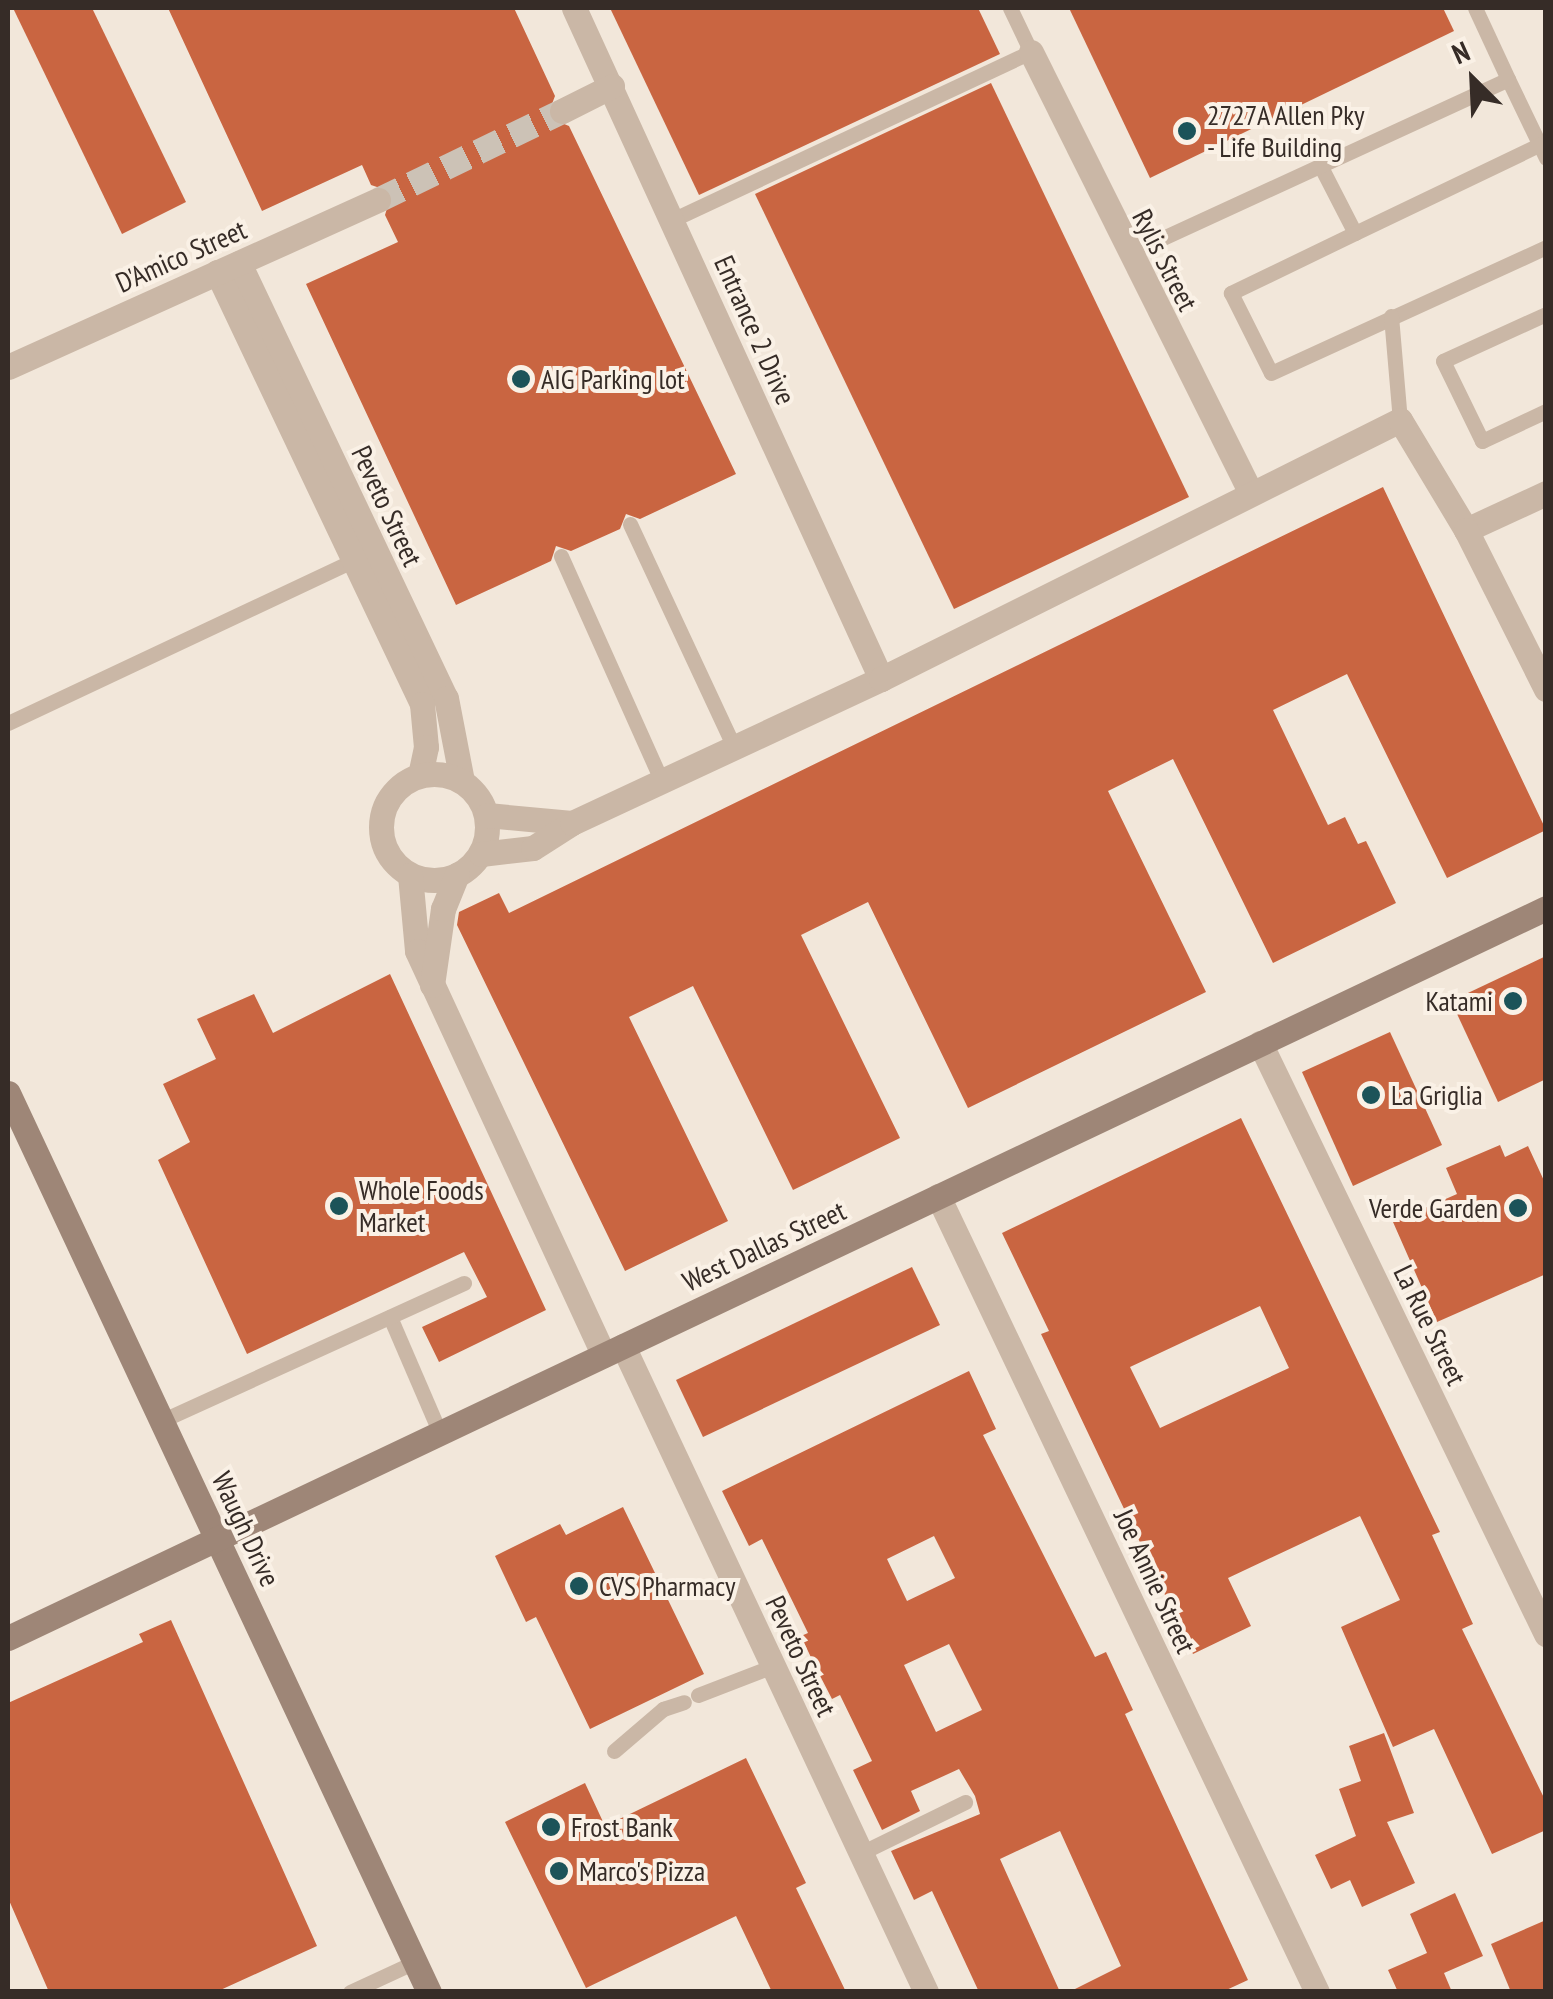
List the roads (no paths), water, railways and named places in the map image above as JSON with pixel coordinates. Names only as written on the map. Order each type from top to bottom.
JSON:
[{"type":"main road","name":"West Dallas Street","points":[[8,1638],[1546,908]]},
{"type":"main road","name":"Waugh Drive","points":[[8,1093],[429,1992]]},
{"type":"street","name":"Entrance 2 Drive","points":[[574,8],[881,678]]},
{"type":"street","name":"Rylis Street","points":[[1031,52],[1128,254],[1250,492]]},
{"type":"street","points":[[562,110],[612,86]]},
{"type":"street","name":"D'Amico Street","points":[[8,367],[378,200]]},
{"type":"street","name":"Peveto Street","points":[[228,268],[353,560],[422,704],[426,747],[420,775]]},
{"type":"street","name":"Peveto Street","points":[[228,268],[446,698],[462,781]]},
{"type":"street","points":[[432,985],[443,910],[457,876],[481,854],[533,848],[572,823],[881,678],[1400,420],[1466,530],[1546,689]]},
{"type":"street","points":[[1466,530],[1546,493]]},
{"type":"street","points":[[457,876],[410,875],[389,856],[380,829],[396,790],[420,775],[462,781],[487,815],[481,854]]},
{"type":"street","points":[[487,815],[572,823]]},
{"type":"street","name":"Peveto Street","points":[[410,875],[417,951],[432,985],[773,1666],[926,1992]]},
{"type":"street","name":"La Rue Street","points":[[1260,1043],[1546,1634]]},
{"type":"street","name":"Joe Annie Street","points":[[938,1196],[1317,1992]]},
{"type":"lane","points":[[672,220],[1031,52],[1010,8]]},
{"type":"lane","points":[[1475,8],[1542,152],[1355,233],[1231,293],[1271,373],[1546,248]]},
{"type":"lane","points":[[1128,254],[1508,79]]},
{"type":"lane","points":[[1320,165],[1355,233]]},
{"type":"lane","points":[[1546,314],[1443,361],[1482,441],[1546,411]]},
{"type":"lane","points":[[1391,316],[1400,420]]},
{"type":"lane","points":[[630,524],[735,749]]},
{"type":"lane","points":[[561,556],[662,782]]},
{"type":"lane","points":[[8,724],[353,560]]},
{"type":"lane","points":[[162,1421],[464,1283]]},
{"type":"lane","points":[[390,1317],[440,1433]]},
{"type":"lane","points":[[614,1750],[663,1709],[773,1666]]},
{"type":"lane","points":[[861,1853],[965,1802]]},
{"type":"lane","points":[[350,1992],[415,1962]]},
{"type":"tunnel","points":[[378,200],[562,111]]},
{"type":"place","name":"2727A Allen Pky - Life Building","points":[[1187,131]]},
{"type":"place","name":"AIG Parking lot","points":[[521,379]]},
{"type":"place","name":"Katami","points":[[1513,1001]]},
{"type":"place","name":"La Griglia","points":[[1371,1095]]},
{"type":"place","name":"Whole Foods Market","points":[[339,1206]]},
{"type":"place","name":"Verde Garden","points":[[1518,1208]]},
{"type":"place","name":"CVS Pharmacy","points":[[579,1586]]},
{"type":"place","name":"Frost Bank","points":[[551,1827]]},
{"type":"place","name":"Marco's Pizza","points":[[559,1871]]}]
